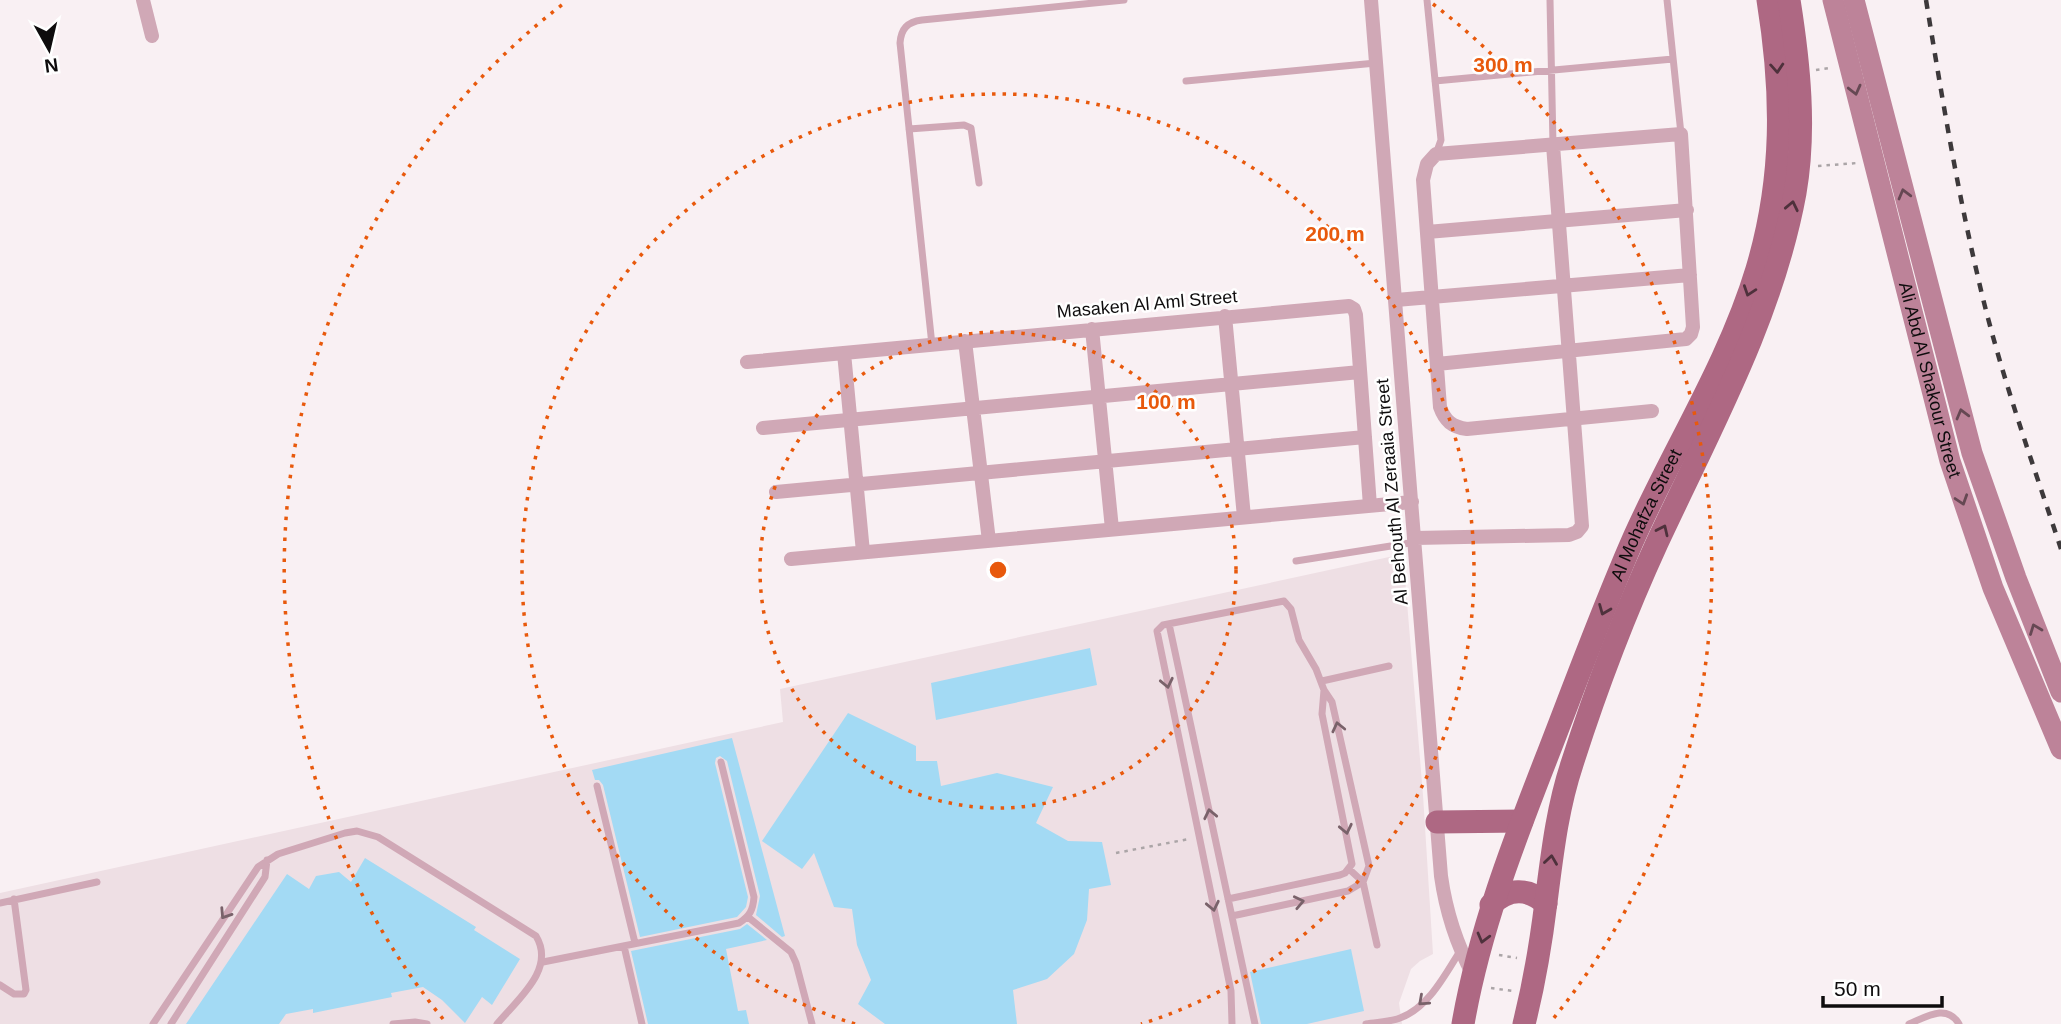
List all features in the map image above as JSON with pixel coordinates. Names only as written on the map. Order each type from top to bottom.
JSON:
[{"type":"main road","name":"Al Mohafza Street","points":[[1463,1024],[1472,979],[1470,951],[1492,905],[1522,821],[1633,540],[1730,339],[1756,271],[1773,199],[1780,127],[1776,54],[1768,0]]},
{"type":"main road","name":"Al Mohafza Street","points":[[1524,1024],[1537,962],[1556,830],[1571,766],[1632,599],[1761,318],[1787,233],[1797,167],[1800,102],[1789,0]]},
{"type":"main road","name":"Ali Abd Al Shakour Street","points":[[1833,0],[1950,461],[1970,525],[2012,638],[2061,749]]},
{"type":"main road","name":"Ali Abd Al Shakour Street","points":[[1854,0],[1972,453],[2016,578],[2061,692]]},
{"type":"main road","points":[[1437,822],[1522,821]]},
{"type":"main road","points":[[1492,905],[1499,897],[1518,891],[1538,897],[1546,904]]},
{"type":"street","points":[[144,0],[152,36]]},
{"type":"street","name":"Al Behouth Al Zeraaia Street","points":[[1371,0],[1444,903],[1470,951]]},
{"type":"street","points":[[1437,364],[1686,339],[1693,327],[1681,134],[1436,154],[1424,172],[1427,232],[1440,407],[1443,416],[1458,428],[1468,429],[1652,411]]},
{"type":"street","points":[[1416,540],[1569,535],[1577,533],[1583,526],[1553,145]]},
{"type":"street","points":[[1427,232],[1687,210]]},
{"type":"street","points":[[1396,300],[1690,275]]},
{"type":"street","name":"Masaken Al Aml Street","points":[[747,362],[1349,306],[1356,315],[1370,506]]},
{"type":"street","points":[[1225,316],[1244,517]]},
{"type":"street","points":[[1092,329],[1112,529]]},
{"type":"street","points":[[965,341],[989,541]]},
{"type":"street","points":[[844,353],[863,552]]},
{"type":"street","points":[[763,428],[1360,372]]},
{"type":"street","points":[[776,492],[1365,436]]},
{"type":"street","points":[[791,559],[1412,502]]},
{"type":"lane","points":[[932,345],[909,129],[901,34],[905,26],[913,21],[1124,0]]},
{"type":"lane","points":[[1427,0],[1441,140],[1436,154]]},
{"type":"lane","points":[[1550,0],[1553,145]]},
{"type":"lane","points":[[1667,0],[1681,134]]},
{"type":"lane","points":[[1435,81],[1673,59]]},
{"type":"lane","points":[[1186,81],[1376,63]]},
{"type":"lane","points":[[909,129],[964,125],[971,128],[979,183]]},
{"type":"lane","points":[[1296,561],[1416,540]]},
{"type":"lane","points":[[1232,1024],[1231,991],[1157,637],[1159,628],[1284,601],[1291,609],[1299,640],[1322,681],[1334,711],[1367,857],[1368,866],[1363,882],[1377,945]]},
{"type":"lane","points":[[1169,624],[1255,1024]]},
{"type":"lane","points":[[1322,681],[1389,666]]},
{"type":"lane","points":[[1228,899],[1340,875],[1349,869],[1352,859],[1322,714],[1324,690]]},
{"type":"lane","points":[[543,962],[738,923],[748,917],[753,908],[754,897],[721,762]]},
{"type":"lane","points":[[597,786],[635,943]]},
{"type":"lane","points":[[153,1024],[250,875],[267,860],[290,850],[345,833],[368,832],[536,936],[541,944],[543,962],[540,971],[497,1024]]},
{"type":"lane","points":[[171,1024],[265,877],[267,860]]},
{"type":"lane","points":[[1349,869],[1363,882]]},
{"type":"lane","points":[[0,903],[97,882]]},
{"type":"lane","points":[[1232,916],[1348,891],[1363,882]]},
{"type":"lane","points":[[0,985],[14,995],[24,994],[26,990],[15,900]]},
{"type":"lane","points":[[748,917],[791,952],[812,1024]]},
{"type":"lane","points":[[624,946],[642,1024]]},
{"type":"lane","points":[[1366,1024],[1401,1018],[1419,1005],[1470,951]]},
{"type":"lane","points":[[1909,1024],[1946,1012],[1955,1017],[1959,1024]]},
{"type":"lane","points":[[393,1024],[427,1024]]},
{"type":"path","points":[[1798,73],[1849,65]]},
{"type":"path","points":[[1797,167],[1874,162]]},
{"type":"path","points":[[1116,853],[1199,837]]},
{"type":"path","points":[[1470,951],[1537,962]]},
{"type":"path","points":[[1472,979],[1531,994]]},
{"type":"shaded area","points":[[1403,554],[1433,954],[1411,969],[1399,1003],[1402,1024],[0,1024],[0,893],[783,722],[780,689]]},
{"type":"building","points":[[1090,648],[1097,685],[936,720],[931,683]]},
{"type":"building","points":[[848,713],[916,746],[916,761],[937,761],[941,786],[997,773],[1053,787],[1036,823],[1068,841],[1102,842],[1111,885],[1089,889],[1087,920],[1074,954],[1047,979],[1013,990],[1017,1024],[885,1024],[858,1004],[871,980],[857,945],[852,909],[834,907],[814,853],[802,869],[762,841]]},
{"type":"building","points":[[732,738],[785,936],[782,937],[756,915],[760,896],[727,761],[720,756],[715,763],[748,897],[746,907],[737,917],[640,937],[603,785],[599,780],[595,780],[592,770]]},
{"type":"building","points":[[365,858],[476,927],[474,930],[520,959],[492,1005],[482,997],[465,1023],[442,1000],[423,987],[391,993],[392,997],[313,1013],[313,1009],[286,1014],[279,1024],[186,1024],[287,874],[309,889],[316,876],[339,872],[351,882]]},
{"type":"building","points":[[747,924],[767,940],[726,949],[738,1011],[746,1010],[749,1024],[648,1024],[631,951],[740,929]]},
{"type":"building","points":[[1351,949],[1364,1011],[1307,1024],[1261,1024],[1250,972]]},
{"type":"railway","points":[[1926,0],[1969,239],[1985,308],[2061,549]]}]
